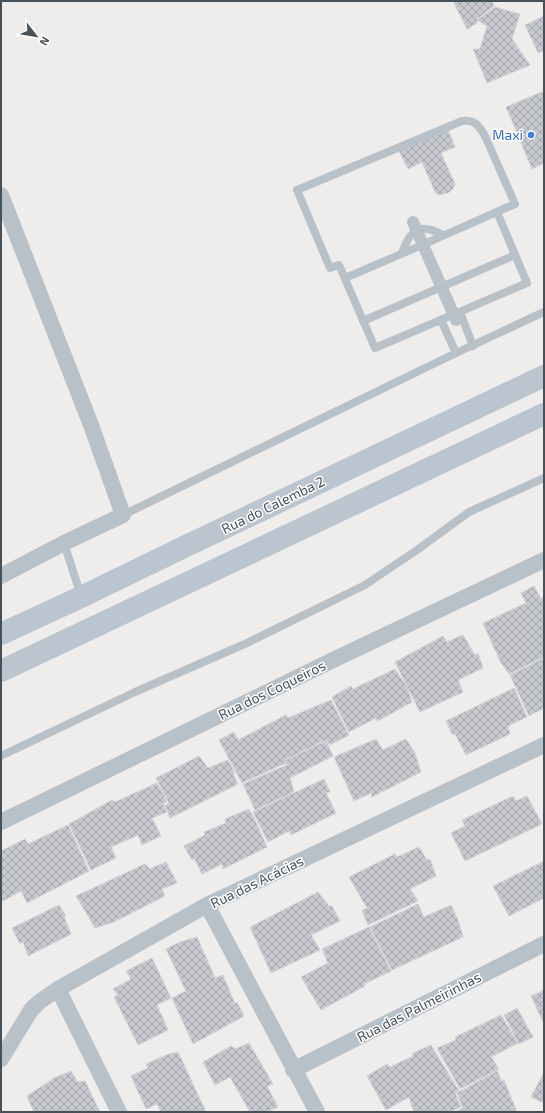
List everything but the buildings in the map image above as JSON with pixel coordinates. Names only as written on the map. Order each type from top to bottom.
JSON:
[{"type":"main road","name":"Rua do Calemba 2","points":[[1,634],[82,598],[186,546],[539,376]]},
{"type":"main road","points":[[1,671],[544,414]]},
{"type":"street","points":[[1,195],[91,425],[123,516],[64,543],[1,576]]},
{"type":"street","points":[[414,226],[441,287],[456,316]]},
{"type":"street","name":"Rua dos Coqueiros","points":[[1,822],[333,660],[544,560]]},
{"type":"street","name":"Rua das Acácias","points":[[1,1060],[31,1010],[58,989],[207,905],[544,745]]},
{"type":"street","points":[[207,905],[293,1070],[317,1112]]},
{"type":"street","name":"Rua das Palmeirinhas","points":[[293,1070],[544,944]]},
{"type":"street","points":[[58,989],[119,1112]]},
{"type":"lane","points":[[345,278],[515,204],[485,136],[476,123],[467,121],[453,125],[297,190],[330,268],[339,265],[375,348],[441,320],[456,316],[527,283],[497,212]]},
{"type":"lane","points":[[402,254],[414,226],[444,235]]},
{"type":"lane","points":[[363,321],[515,255]]},
{"type":"lane","points":[[123,516],[544,312]]},
{"type":"lane","points":[[456,316],[473,346]]},
{"type":"lane","points":[[441,320],[456,354]]},
{"type":"lane","points":[[1,756],[128,695],[247,643],[358,588],[417,550],[470,512],[544,478]]},
{"type":"lane","points":[[64,543],[82,598]]},
{"type":"place","name":"Maxi","points":[[531,135]]}]
